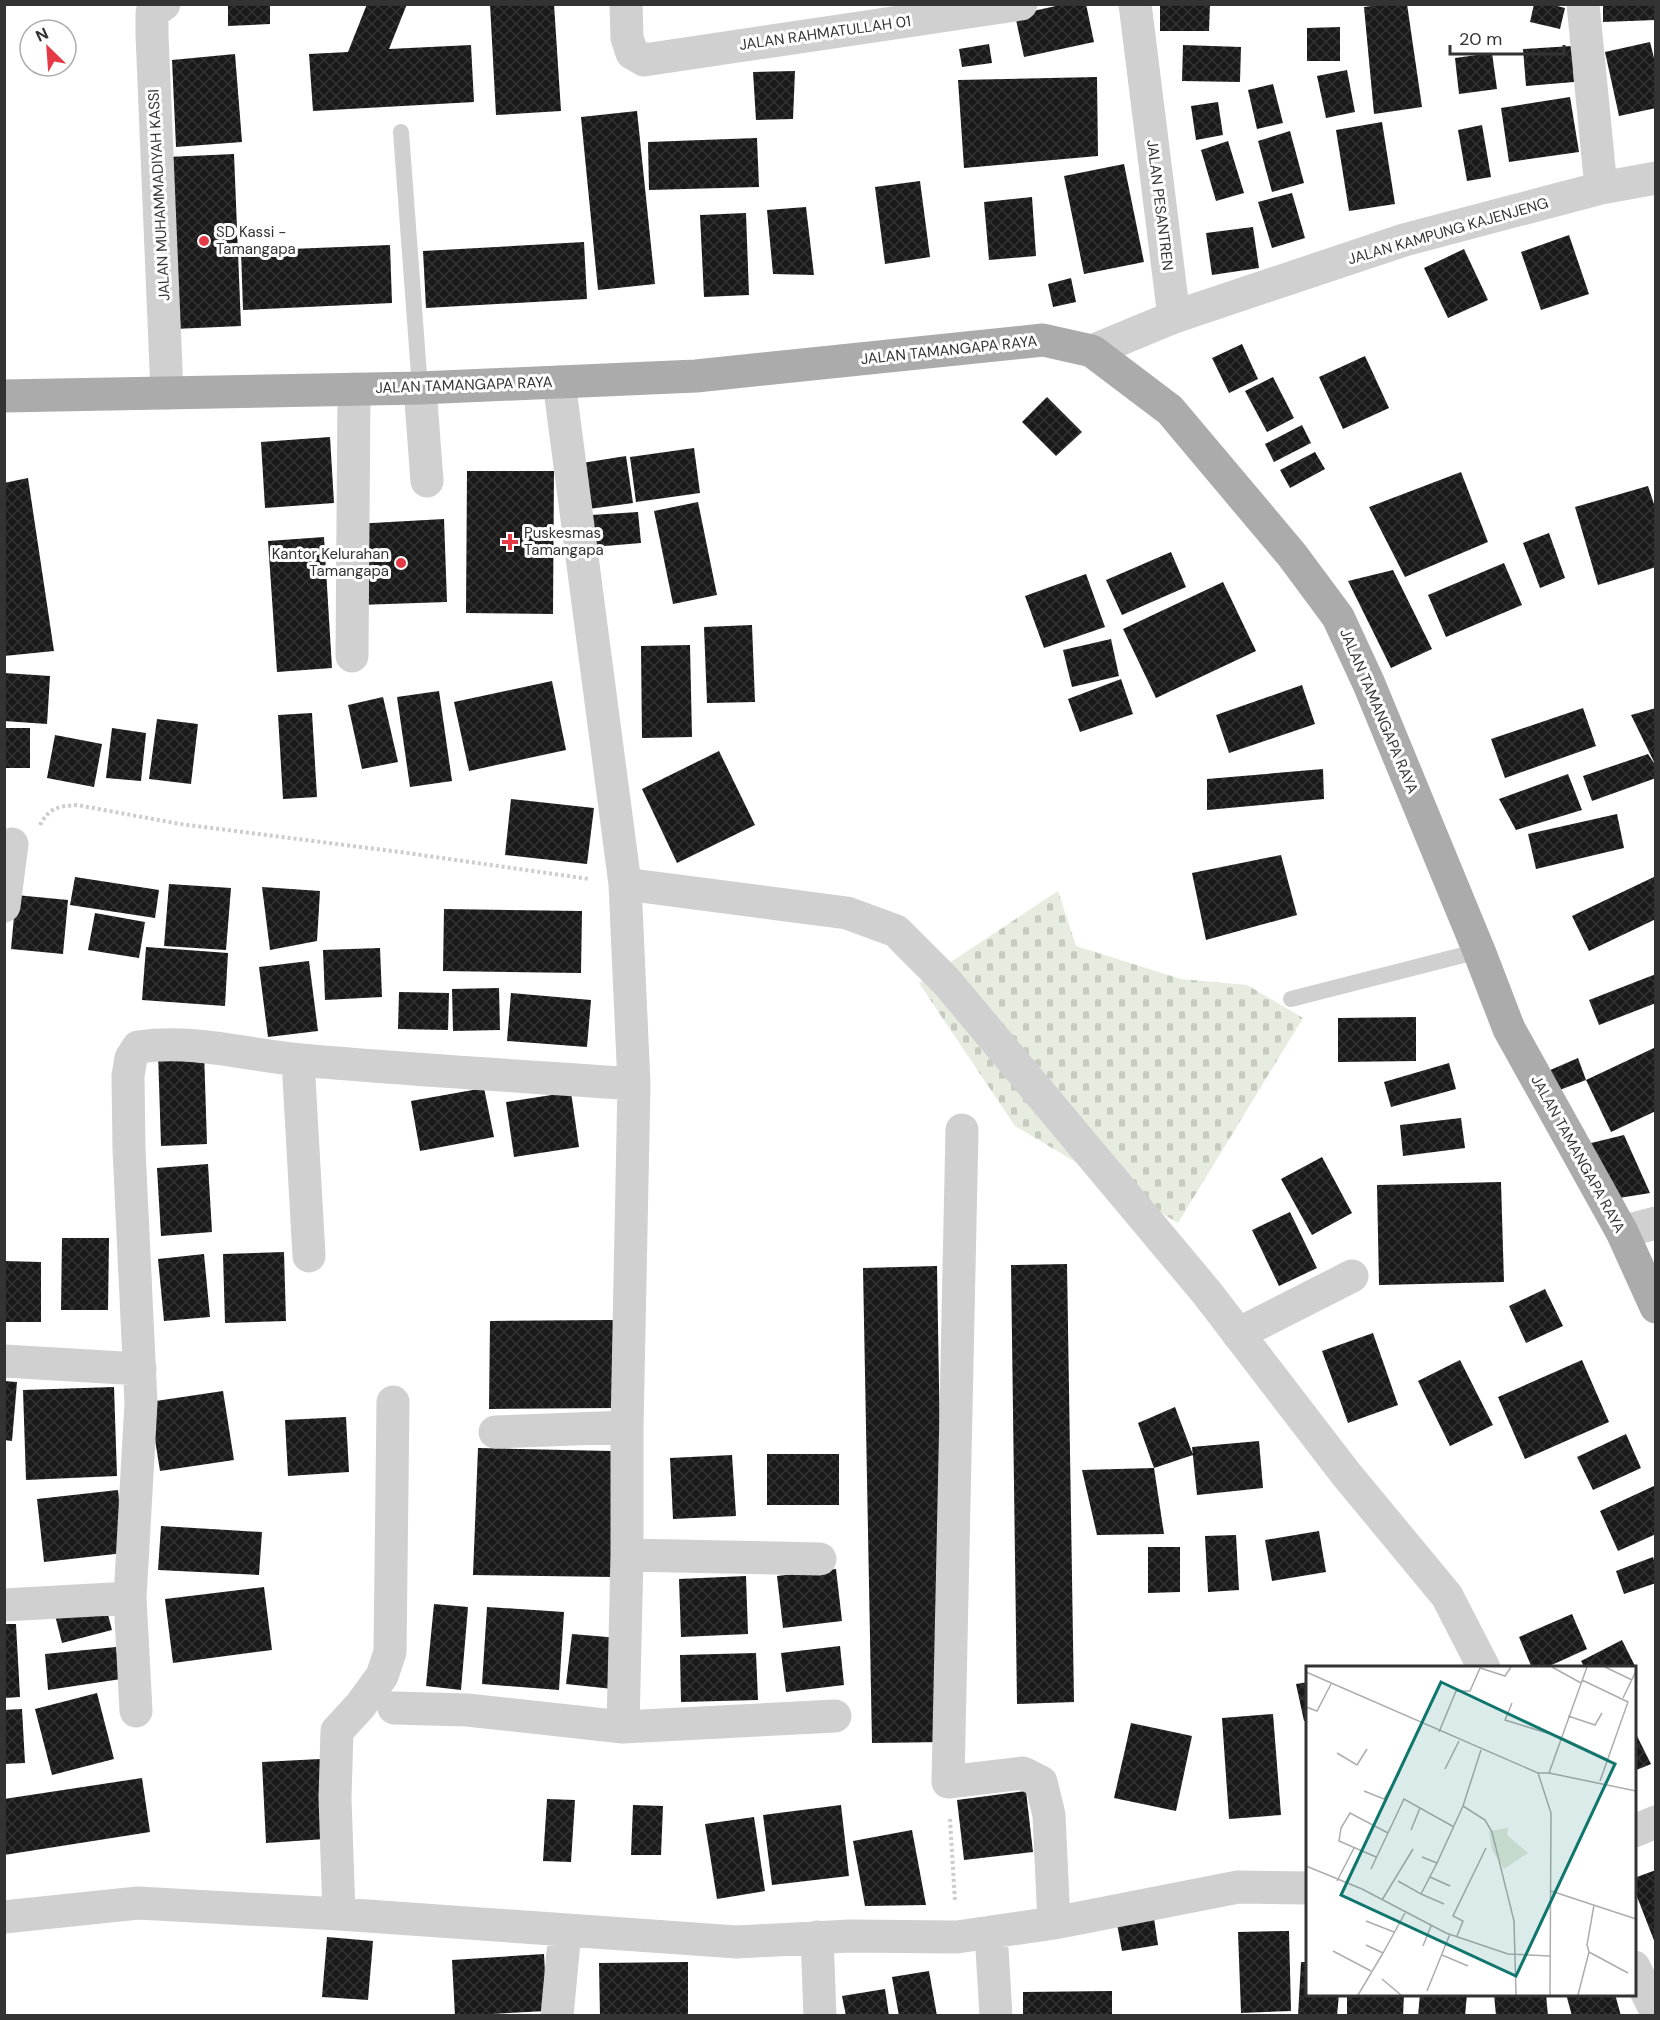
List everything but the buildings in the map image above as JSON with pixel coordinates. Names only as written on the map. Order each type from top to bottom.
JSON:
[{"type":"main road","name":"JALAN TAMANGAPA RAYA","points":[[4,396],[420,388],[696,375],[1043,340],[1092,351],[1170,411],[1292,555],[1338,617],[1369,684],[1509,1029],[1622,1232],[1656,1307]]},
{"type":"street","name":"JALAN MUHAMMADIYAH KASSI","points":[[164,4],[152,13],[152,35],[168,393]]},
{"type":"street","name":"JALAN RAHMATULLAH 01","points":[[626,4],[627,38],[632,53],[644,60],[1021,4]]},
{"type":"street","name":"JALAN PESANTREN","points":[[1135,4],[1174,317]]},
{"type":"street","points":[[1583,4],[1601,188]]},
{"type":"street","name":"JALAN KAMPUNG KAJENJENG","points":[[1174,317],[1404,240],[1601,188],[1656,178]]},
{"type":"street","points":[[1092,351],[1174,317]]},
{"type":"street","points":[[559,382],[625,884],[634,1084],[623,1727]]},
{"type":"street","points":[[420,388],[427,481]]},
{"type":"street","points":[[352,656],[354,389]]},
{"type":"street","points":[[4,906],[12,844]]},
{"type":"street","points":[[625,884],[847,913],[896,931],[946,981],[1207,1293],[1347,1474],[1447,1596],[1483,1666]]},
{"type":"street","points":[[136,1712],[130,1598],[141,1402],[129,1149],[128,1076],[131,1058],[138,1047],[194,1044],[298,1060],[634,1084]]},
{"type":"street","points":[[298,1060],[309,1256]]},
{"type":"street","points":[[962,1131],[948,1782],[1023,1773],[1041,1782],[1049,1815],[1054,1923]]},
{"type":"street","points":[[1622,1232],[1656,1223]]},
{"type":"street","points":[[1238,1334],[1352,1276]]},
{"type":"street","points":[[4,1360],[140,1369]]},
{"type":"street","points":[[339,1914],[335,1798],[337,1731],[360,1706],[382,1676],[390,1652],[393,1402]]},
{"type":"street","points":[[495,1432],[627,1427]]},
{"type":"street","points":[[627,1555],[820,1559]]},
{"type":"street","points":[[4,1605],[130,1598]]},
{"type":"street","points":[[394,1708],[467,1710],[623,1727],[836,1716]]},
{"type":"street","points":[[1636,1831],[1656,1822]]},
{"type":"street","points":[[4,1917],[138,1903],[339,1914],[737,1942],[849,1936],[957,1937],[1054,1923],[1238,1887],[1306,1888]]},
{"type":"street","points":[[557,2016],[565,1930]]},
{"type":"street","points":[[991,1932],[996,2016]]},
{"type":"street","points":[[817,1937],[820,2016]]},
{"type":"street","points":[[1636,1969],[1656,2011]]},
{"type":"lane","points":[[401,132],[420,388]]},
{"type":"lane","points":[[1291,999],[1479,951]]},
{"type":"path","points":[[12,844],[26,843],[34,835],[46,815],[60,806],[77,805],[180,824],[625,884]]},
{"type":"path","points":[[948,1782],[957,1937]]},
{"type":"green space","points":[[1058,891],[1076,946],[1181,979],[1247,985],[1303,1018],[1178,1223],[1015,1126],[919,983]]},
{"type":"place","name":"SD Kassi - Tamangapa","points":[[204,241]]},
{"type":"place","name":"Puskesmas Tamangapa","points":[[510,542]]},
{"type":"place","name":"Kantor Kelurahan Tamangapa","points":[[401,563]]}]
